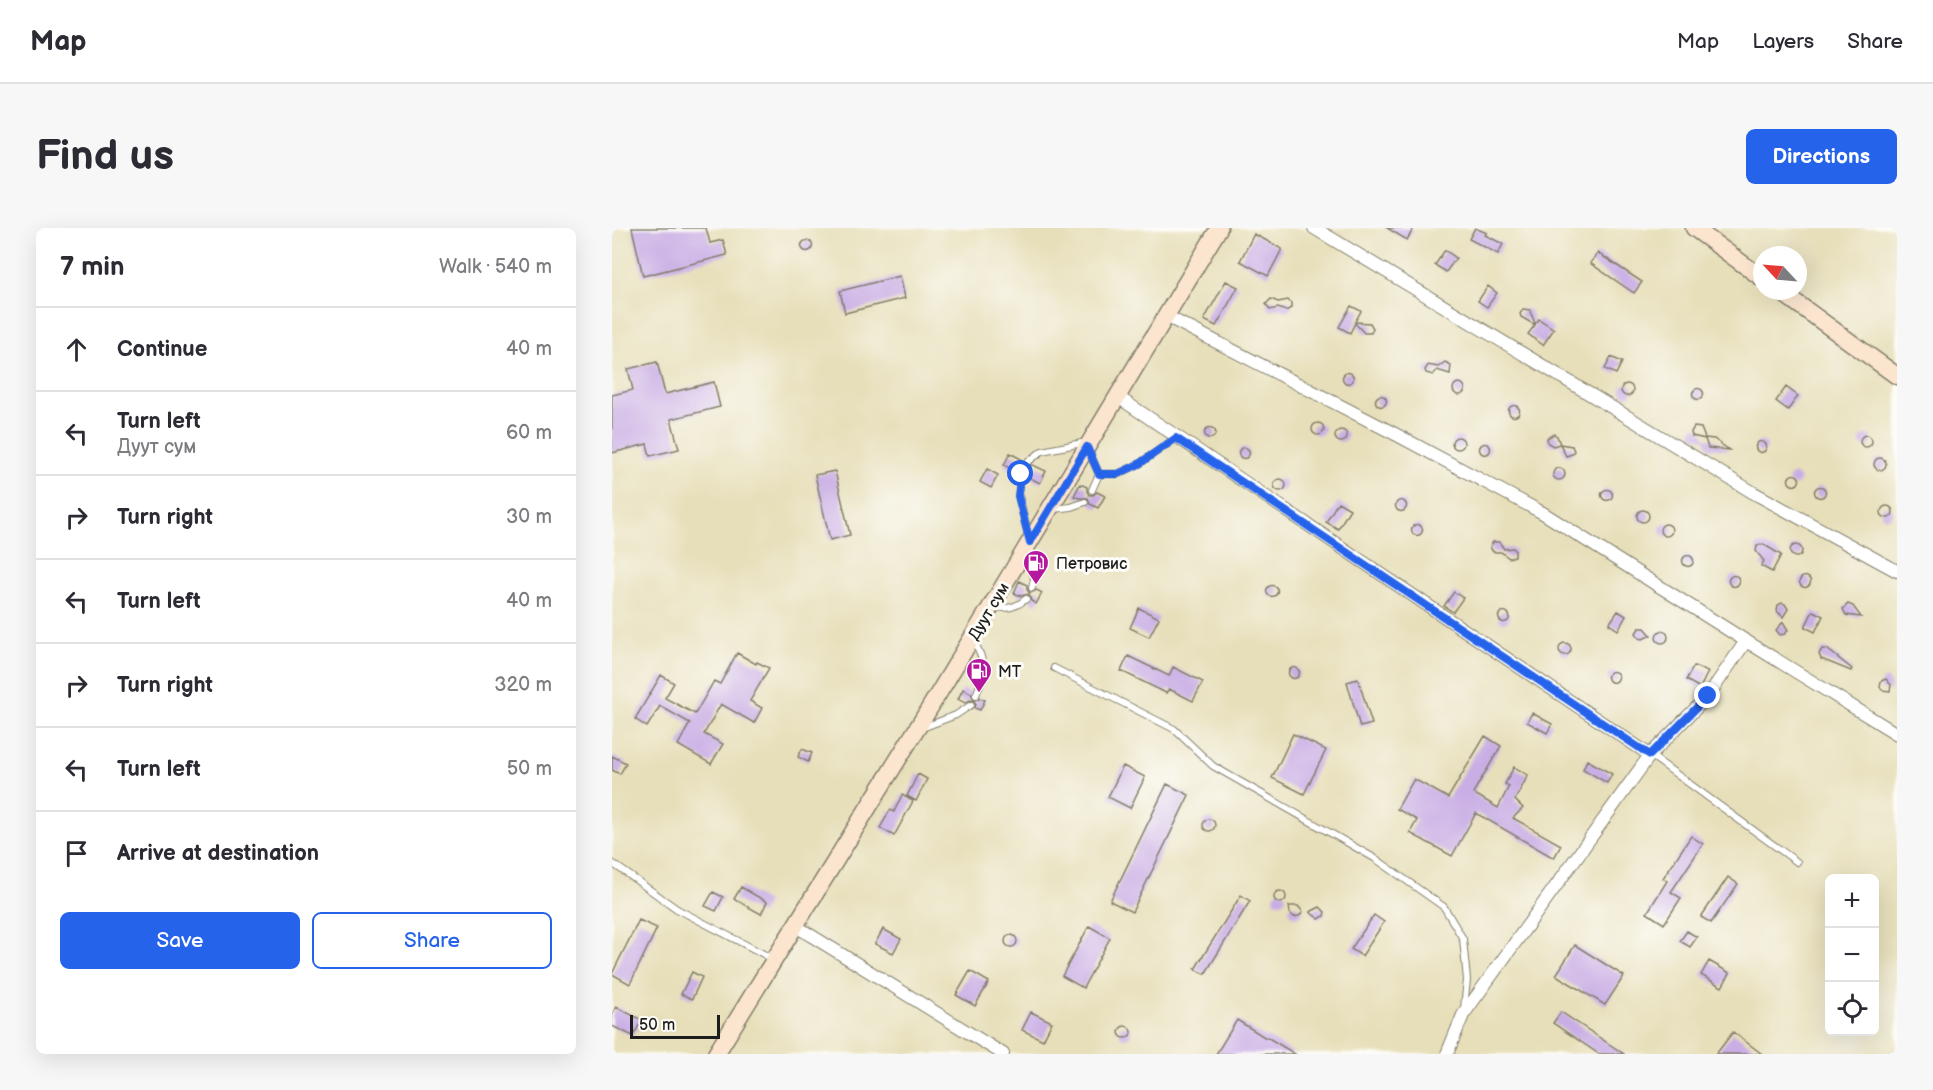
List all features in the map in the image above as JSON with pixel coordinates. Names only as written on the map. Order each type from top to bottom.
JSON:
[{"type":"main road","name":"Дуут сум","points":[[716,1054],[972,638],[1219,228]]},
{"type":"main road","points":[[1694,228],[1753,271]]},
{"type":"main road","points":[[1792,300],[1897,376]]},
{"type":"street","points":[[1314,228],[1754,493],[1897,571]]},
{"type":"street","points":[[1166,316],[1398,435],[1543,513],[1897,734]]},
{"type":"street","points":[[1118,397],[1650,755]]},
{"type":"street","points":[[1447,1054],[1463,1015],[1650,755],[1708,696],[1746,641]]},
{"type":"street","points":[[794,925],[1003,1054]]},
{"type":"lane","points":[[1099,474],[1118,474],[1139,464],[1176,438]]},
{"type":"lane","points":[[1028,462],[1042,451],[1089,444],[1099,474],[1092,490]]},
{"type":"lane","points":[[1021,474],[1018,496],[1034,567],[1035,579],[1032,588]]},
{"type":"lane","points":[[1050,509],[1071,507],[1085,501]]},
{"type":"lane","points":[[991,606],[1001,609],[1017,607],[1026,599]]},
{"type":"lane","points":[[972,638],[982,654],[983,667],[982,680],[976,695]]},
{"type":"lane","points":[[1053,668],[1174,729],[1213,766],[1376,859],[1444,907],[1463,939],[1467,980],[1463,1015]]},
{"type":"lane","points":[[916,729],[956,715],[971,705]]},
{"type":"lane","points":[[1650,755],[1797,862]]},
{"type":"lane","points":[[612,863],[676,909],[773,959]]},
{"type":"building","points":[[632,228],[706,228],[710,243],[723,240],[727,255],[643,276]]},
{"type":"building","points":[[1387,228],[1414,228],[1407,240]]},
{"type":"building","points":[[1475,228],[1503,244],[1498,254],[1469,239]]},
{"type":"building","points":[[1254,234],[1282,249],[1268,276],[1240,261]]},
{"type":"building","points":[[807,240],[813,246],[807,252],[801,246]]},
{"type":"building","points":[[1445,250],[1456,258],[1446,272],[1435,265]]},
{"type":"building","points":[[1598,253],[1642,282],[1634,293],[1590,263]]},
{"type":"building","points":[[900,276],[905,298],[845,313],[840,291]]},
{"type":"building","points":[[1226,281],[1238,287],[1216,326],[1204,320]]},
{"type":"building","points":[[1488,286],[1497,293],[1487,307],[1478,301]]},
{"type":"building","points":[[1271,299],[1278,302],[1288,300],[1291,308],[1286,311],[1278,308],[1270,310],[1266,304]]},
{"type":"building","points":[[1351,306],[1361,311],[1355,322],[1370,323],[1373,328],[1371,333],[1364,333],[1355,323],[1350,333],[1339,327]]},
{"type":"building","points":[[1523,309],[1530,310],[1535,324],[1539,319],[1554,329],[1543,345],[1528,334],[1535,325],[1521,317]]},
{"type":"building","points":[[1611,357],[1622,362],[1616,374],[1605,369]]},
{"type":"building","points":[[657,362],[665,394],[714,382],[720,407],[671,419],[679,449],[650,456],[647,444],[612,453],[612,395],[633,390],[628,369]]},
{"type":"building","points":[[1445,362],[1451,365],[1450,374],[1437,370],[1433,375],[1426,373],[1428,365],[1438,367]]},
{"type":"building","points":[[1348,372],[1354,378],[1348,384],[1342,378]]},
{"type":"building","points":[[1459,383],[1465,389],[1459,395],[1453,389]]},
{"type":"building","points":[[1627,384],[1633,390],[1627,396],[1621,390]]},
{"type":"building","points":[[1786,387],[1798,396],[1788,410],[1776,401]]},
{"type":"building","points":[[1698,388],[1704,394],[1698,400],[1692,394]]},
{"type":"building","points":[[1381,395],[1387,401],[1381,407],[1375,401]]},
{"type":"building","points":[[1514,405],[1520,411],[1514,417],[1508,411]]},
{"type":"building","points":[[1318,423],[1324,429],[1318,435],[1312,429]]},
{"type":"building","points":[[1210,427],[1216,433],[1210,439],[1204,433]]},
{"type":"building","points":[[1694,427],[1701,428],[1705,438],[1714,439],[1729,450],[1708,448],[1705,439],[1692,436],[1691,432]]},
{"type":"building","points":[[1341,430],[1347,436],[1341,442],[1335,436]]},
{"type":"building","points":[[1554,434],[1560,444],[1553,446],[1548,443],[1547,438]]},
{"type":"building","points":[[1866,435],[1872,441],[1866,447],[1860,441]]},
{"type":"building","points":[[1458,437],[1464,443],[1458,449],[1452,443]]},
{"type":"building","points":[[1761,441],[1767,447],[1761,453],[1755,447]]},
{"type":"building","points":[[1485,443],[1491,449],[1485,455],[1479,449]]},
{"type":"building","points":[[1560,444],[1572,446],[1574,451],[1566,456]]},
{"type":"building","points":[[1244,447],[1250,453],[1244,459],[1238,453]]},
{"type":"building","points":[[1010,453],[1023,460],[1026,467],[1033,465],[1046,471],[1040,483],[1026,476],[1024,469],[1016,472],[1004,465]]},
{"type":"building","points":[[1880,458],[1886,464],[1880,470],[1874,464]]},
{"type":"building","points":[[1559,468],[1565,474],[1559,480],[1553,474]]},
{"type":"building","points":[[987,469],[998,475],[991,488],[980,482]]},
{"type":"building","points":[[835,471],[850,535],[830,540],[815,475]]},
{"type":"building","points":[[1794,474],[1800,480],[1794,486],[1788,480]]},
{"type":"building","points":[[1280,479],[1286,485],[1280,491],[1274,485]]},
{"type":"building","points":[[1080,484],[1087,487],[1089,495],[1097,492],[1105,496],[1098,508],[1090,504],[1088,498],[1074,496]]},
{"type":"building","points":[[1820,486],[1826,492],[1820,498],[1814,492]]},
{"type":"building","points":[[1607,489],[1613,495],[1607,501],[1601,495]]},
{"type":"building","points":[[1401,500],[1407,506],[1401,512],[1395,506]]},
{"type":"building","points":[[1338,502],[1350,509],[1338,529],[1326,522]]},
{"type":"building","points":[[1887,506],[1893,512],[1887,518],[1881,512]]},
{"type":"building","points":[[1643,510],[1649,516],[1643,522],[1637,516]]},
{"type":"building","points":[[1417,524],[1423,530],[1417,536],[1411,530]]},
{"type":"building","points":[[1666,524],[1672,530],[1666,536],[1660,530]]},
{"type":"building","points":[[1493,542],[1499,542],[1504,549],[1513,548],[1515,556],[1509,558],[1501,552],[1493,552],[1490,547]]},
{"type":"building","points":[[1763,544],[1781,555],[1772,572],[1761,566],[1764,561],[1756,551],[1757,546]]},
{"type":"building","points":[[1796,545],[1802,551],[1796,557],[1790,551]]},
{"type":"building","points":[[1688,555],[1694,561],[1688,567],[1682,561]]},
{"type":"building","points":[[1734,575],[1740,581],[1734,587],[1728,581]]},
{"type":"building","points":[[1805,576],[1811,582],[1805,588],[1799,582]]},
{"type":"building","points":[[1019,581],[1027,585],[1030,593],[1037,590],[1042,593],[1036,604],[1031,601],[1029,594],[1021,596],[1014,593]]},
{"type":"building","points":[[1272,585],[1278,591],[1272,597],[1266,591]]},
{"type":"building","points":[[1454,592],[1463,598],[1453,612],[1444,606]]},
{"type":"building","points":[[1782,603],[1788,609],[1783,617],[1777,611],[1778,605]]},
{"type":"building","points":[[1848,604],[1853,606],[1861,617],[1846,615],[1843,609]]},
{"type":"building","points":[[1139,608],[1159,618],[1149,637],[1130,628]]},
{"type":"building","points":[[1504,611],[1510,617],[1504,623],[1498,617]]},
{"type":"building","points":[[1618,611],[1626,616],[1618,630],[1609,624]]},
{"type":"building","points":[[1813,611],[1823,616],[1815,632],[1805,627]]},
{"type":"building","points":[[1783,622],[1788,630],[1785,634],[1780,635],[1776,630]]},
{"type":"building","points":[[1639,628],[1645,628],[1651,635],[1643,639],[1639,638],[1636,633]]},
{"type":"building","points":[[1662,631],[1668,637],[1662,643],[1656,637]]},
{"type":"building","points":[[1565,643],[1571,649],[1565,655],[1559,649]]},
{"type":"building","points":[[1822,649],[1827,649],[1852,669],[1851,671],[1821,659],[1819,654]]},
{"type":"building","points":[[737,653],[756,664],[757,662],[769,668],[750,701],[762,708],[754,723],[721,704],[704,734],[723,744],[711,764],[678,745],[690,723],[660,706],[647,727],[635,719],[661,675],[674,683],[665,698],[695,714],[714,681],[720,684]]},
{"type":"building","points":[[1128,656],[1169,676],[1173,667],[1203,682],[1193,701],[1169,689],[1166,693],[1121,671]]},
{"type":"building","points":[[1694,666],[1708,672],[1700,688],[1686,680]]},
{"type":"building","points":[[1294,667],[1300,673],[1294,679],[1288,673]]},
{"type":"building","points":[[1613,671],[1619,677],[1613,683],[1607,677]]},
{"type":"building","points":[[1358,679],[1372,724],[1360,727],[1347,682]]},
{"type":"building","points":[[1886,679],[1891,685],[1890,691],[1882,690],[1880,687],[1881,681]]},
{"type":"building","points":[[963,689],[971,693],[974,700],[980,698],[985,700],[980,710],[975,708],[974,701],[970,700],[965,703],[958,699]]},
{"type":"building","points":[[1532,713],[1552,724],[1547,733],[1527,722]]},
{"type":"building","points":[[1293,734],[1326,750],[1304,794],[1272,778]]},
{"type":"building","points":[[1485,736],[1501,746],[1473,793],[1498,808],[1509,786],[1505,784],[1514,767],[1528,775],[1515,800],[1523,808],[1513,818],[1561,845],[1554,858],[1476,813],[1452,856],[1410,833],[1417,820],[1397,809],[1414,779],[1448,798]]},
{"type":"building","points":[[802,749],[812,753],[808,762],[798,757]]},
{"type":"building","points":[[612,756],[626,763],[620,774],[612,770]]},
{"type":"building","points":[[1587,760],[1612,774],[1607,783],[1583,769]]},
{"type":"building","points":[[1123,766],[1145,777],[1130,808],[1108,797]]},
{"type":"building","points":[[918,774],[927,779],[916,801],[907,796]]},
{"type":"building","points":[[1167,784],[1189,795],[1132,912],[1110,901]]},
{"type":"building","points":[[902,795],[913,801],[894,836],[880,828],[890,810],[894,812]]},
{"type":"building","points":[[1211,819],[1215,825],[1211,831],[1207,831],[1203,823]]},
{"type":"building","points":[[1691,836],[1703,844],[1671,892],[1681,898],[1664,924],[1647,913],[1667,881],[1663,878]]},
{"type":"building","points":[[1728,877],[1738,884],[1711,923],[1701,917]]},
{"type":"building","points":[[741,887],[767,902],[761,914],[734,899]]},
{"type":"building","points":[[1282,891],[1286,897],[1282,903],[1278,903],[1274,895]]},
{"type":"building","points":[[713,892],[723,897],[716,911],[705,906]]},
{"type":"building","points":[[1241,895],[1250,901],[1205,974],[1195,969]]},
{"type":"building","points":[[1289,906],[1298,906],[1303,912],[1294,917],[1290,913]]},
{"type":"building","points":[[1320,907],[1325,912],[1324,916],[1319,919],[1310,912]]},
{"type":"building","points":[[1374,915],[1384,922],[1362,956],[1351,949]]},
{"type":"building","points":[[639,920],[657,928],[630,984],[612,974]]},
{"type":"building","points":[[1089,926],[1110,938],[1083,988],[1062,976]]},
{"type":"building","points":[[883,929],[901,939],[893,953],[875,944]]},
{"type":"building","points":[[1687,931],[1697,937],[1690,947],[1680,941]]},
{"type":"building","points":[[1013,935],[1017,941],[1013,947],[1009,947],[1005,939]]},
{"type":"building","points":[[1575,945],[1624,976],[1605,1005],[1556,975]]},
{"type":"building","points":[[1709,961],[1730,973],[1722,987],[1701,975]]},
{"type":"building","points":[[970,971],[989,982],[975,1006],[956,995]]},
{"type":"building","points":[[692,972],[702,977],[692,999],[681,994]]},
{"type":"building","points":[[616,1007],[642,1020],[633,1036],[612,1026],[612,1015]]},
{"type":"building","points":[[1031,1012],[1052,1022],[1043,1040],[1022,1030]]},
{"type":"building","points":[[1561,1012],[1624,1054],[1599,1054],[1553,1023]]},
{"type":"building","points":[[1237,1020],[1266,1038],[1295,1054],[1216,1054]]},
{"type":"building","points":[[1127,1026],[1131,1032],[1127,1038],[1123,1038],[1119,1030]]},
{"type":"building","points":[[1733,1032],[1762,1054],[1716,1054]]},
{"type":"place","name":"Петровиc","points":[[1036,586]]},
{"type":"place","name":"MT","points":[[979,694]]},
{"type":"route","points":[[1021,474],[1018,496],[1030,542],[1087,447],[1099,474],[1118,474],[1139,464],[1176,438],[1650,755],[1708,696]]}]
